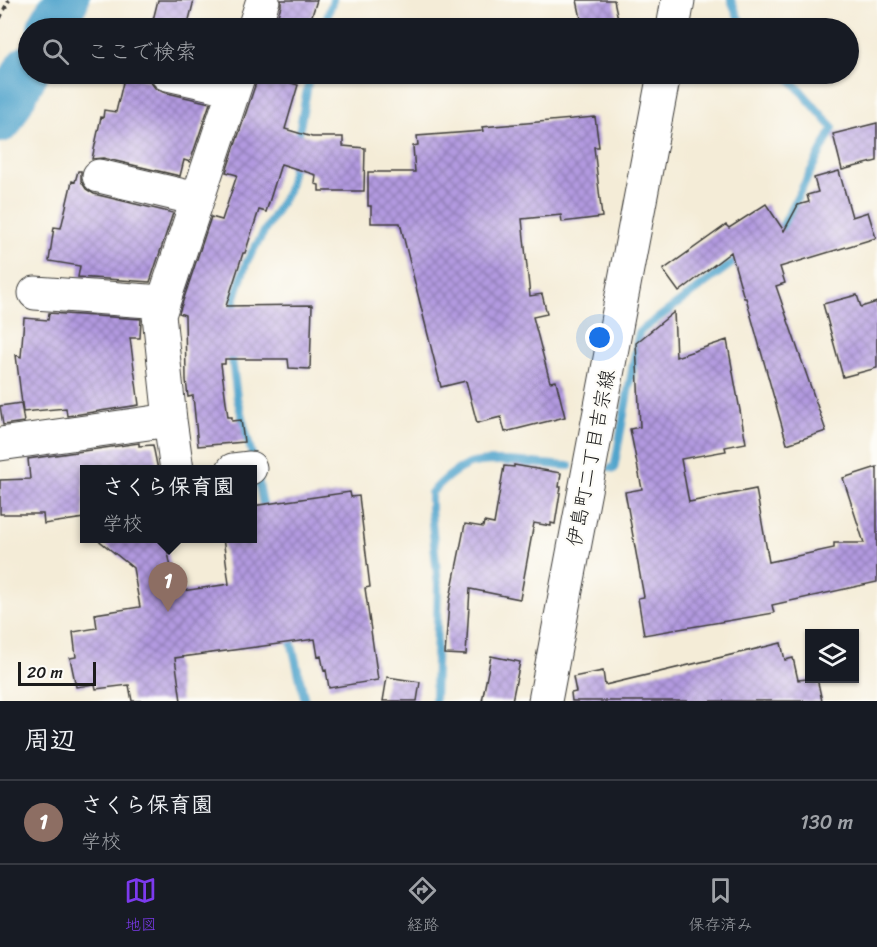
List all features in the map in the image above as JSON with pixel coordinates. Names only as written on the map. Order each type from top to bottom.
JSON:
[{"type":"street","points":[[257,18],[263,0]]},
{"type":"street","points":[[675,18],[678,0]]},
{"type":"street","points":[[176,465],[159,315],[235,84]]},
{"type":"street","name":"伊島町二丁目吉宗線","points":[[545,701],[662,84]]},
{"type":"street","points":[[99,176],[197,199]]},
{"type":"street","points":[[35,293],[163,302]]},
{"type":"street","points":[[0,444],[170,420]]},
{"type":"path","points":[[0,18],[9,0]]},
{"type":"building","points":[[158,0],[194,0],[190,18],[154,18]]},
{"type":"building","points":[[281,0],[317,0],[311,18],[277,18]]},
{"type":"building","points":[[577,0],[614,0],[618,18],[581,18]]},
{"type":"building","points":[[123,84],[152,84],[163,92],[210,103],[190,162],[184,160],[180,176],[103,158],[92,159],[104,110],[116,112]]},
{"type":"building","points":[[256,84],[298,85],[285,129],[312,137],[343,137],[343,146],[365,148],[364,191],[319,191],[319,185],[315,184],[316,175],[281,164],[266,212],[259,210],[226,306],[312,305],[310,369],[289,368],[288,359],[225,359],[225,364],[221,364],[228,417],[232,417],[232,421],[241,420],[244,442],[198,446],[193,396],[188,397],[186,380],[185,315],[179,313],[211,217],[222,220],[237,175],[226,172]]},
{"type":"building","points":[[595,117],[599,147],[594,147],[602,217],[562,222],[561,215],[522,219],[530,296],[542,294],[547,314],[533,317],[550,382],[556,381],[565,417],[505,432],[501,417],[477,423],[466,381],[441,387],[400,223],[371,223],[371,206],[368,206],[368,172],[415,172],[413,146],[418,145],[417,136],[483,131],[482,127]]},
{"type":"building","points":[[877,123],[877,161],[842,170],[833,134]]},
{"type":"building","points":[[78,171],[81,171],[81,181],[86,189],[94,194],[173,213],[150,282],[78,277],[80,266],[49,261],[54,227],[61,228],[72,181],[75,182]]},
{"type":"building","points":[[839,171],[852,217],[868,212],[876,238],[780,267],[785,283],[776,286],[826,431],[787,444],[731,252],[679,292],[663,270],[726,225],[729,228],[766,204],[784,231],[798,205],[809,202],[807,195],[818,192],[814,178]]},
{"type":"building","points":[[857,295],[861,307],[877,302],[877,368],[843,377],[823,304]]},
{"type":"building","points":[[674,312],[676,357],[727,340],[746,443],[725,447],[726,451],[681,459],[689,502],[756,489],[769,562],[834,548],[834,543],[864,543],[843,478],[877,467],[877,582],[772,605],[774,613],[644,635],[638,598],[644,597],[625,492],[642,489],[630,429],[640,427],[636,343]]},
{"type":"building","points":[[49,313],[141,319],[140,338],[130,338],[139,405],[67,416],[66,408],[23,412],[16,355],[21,357],[24,318],[48,320]]},
{"type":"building","points":[[21,403],[24,422],[3,425],[0,406]]},
{"type":"building","points":[[139,443],[139,446],[153,445],[157,465],[80,465],[80,519],[44,524],[43,514],[0,514],[0,480],[30,479],[28,459]]},
{"type":"building","points":[[514,465],[561,473],[555,524],[551,523],[551,526],[534,523],[520,599],[470,589],[466,655],[445,654],[449,603],[465,524],[483,527],[484,522],[494,524],[504,466],[514,467]]},
{"type":"building","points":[[350,492],[351,497],[359,496],[370,587],[365,588],[378,680],[329,688],[326,670],[324,671],[321,656],[318,657],[315,639],[175,658],[181,701],[132,701],[129,685],[96,689],[95,684],[76,687],[70,658],[76,657],[73,632],[97,628],[95,614],[140,607],[133,568],[102,543],[166,543],[176,592],[229,584],[224,543],[257,543],[257,505]]},
{"type":"building","points":[[781,643],[785,660],[793,658],[798,680],[805,679],[805,683],[818,683],[822,701],[572,701],[571,693],[576,692],[573,677],[603,671],[605,685]]},
{"type":"building","points":[[491,656],[520,662],[512,701],[482,701]]},
{"type":"building","points":[[387,677],[420,682],[417,701],[383,701]]},
{"type":"waterway","points":[[56,18],[66,0]]},
{"type":"waterway","points":[[327,18],[333,0]]},
{"type":"waterway","points":[[731,0],[739,18]]},
{"type":"waterway","points":[[0,120],[19,84]]},
{"type":"waterway","points":[[297,143],[308,84]]},
{"type":"waterway","points":[[774,233],[782,227],[833,128],[795,84]]},
{"type":"waterway","points":[[233,315],[235,297],[247,261],[288,191],[295,158]]},
{"type":"waterway","points":[[611,468],[614,469],[639,332],[742,256]]},
{"type":"waterway","points":[[231,350],[237,398],[254,462]]},
{"type":"waterway","points":[[435,701],[438,585],[431,493],[457,470],[477,462],[503,461],[569,466]]},
{"type":"waterway","points":[[257,473],[265,515]]},
{"type":"waterway","points":[[289,632],[305,701]]},
{"type":"place","name":"さくら保育園","points":[[168,612]]}]
